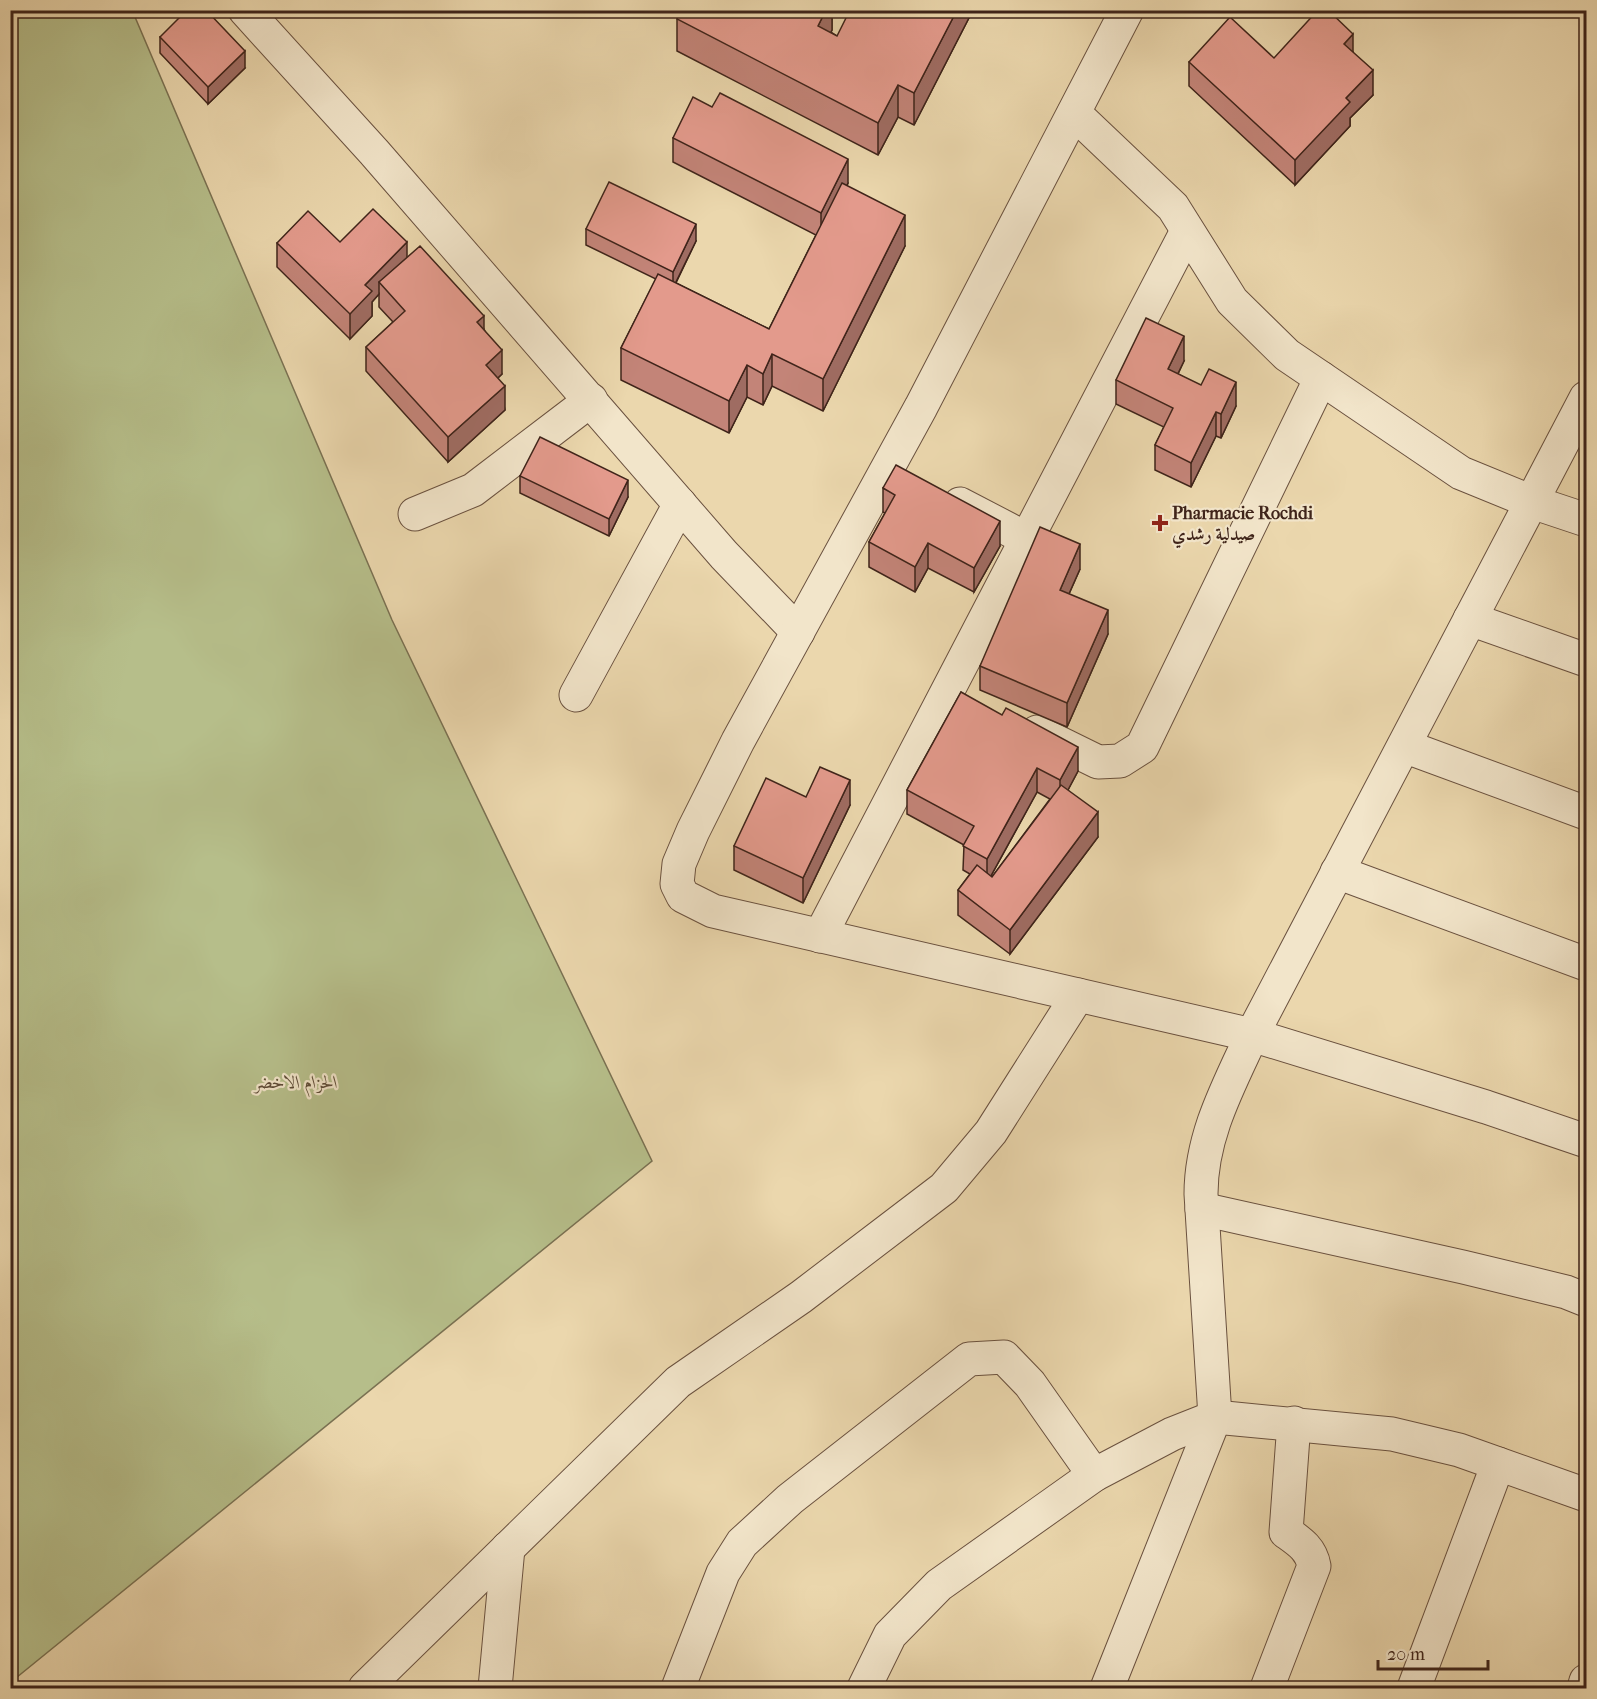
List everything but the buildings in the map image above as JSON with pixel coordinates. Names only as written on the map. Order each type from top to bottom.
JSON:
[{"type":"street","points":[[245,10],[374,152],[680,504],[798,632]]},
{"type":"street","points":[[1127,10],[889,467],[798,632],[693,831],[679,864],[677,884],[683,896],[713,911],[1252,1035],[1486,1107],[1587,1142]]},
{"type":"street","points":[[1074,113],[1173,207],[1232,301],[1287,355],[1461,473],[1532,502],[1587,520]]},
{"type":"street","points":[[820,936],[961,695],[1028,539],[1188,231]]},
{"type":"street","points":[[1013,721],[1098,762],[1120,761],[1142,747],[1321,378]]},
{"type":"street","points":[[1107,1689],[1215,1417],[1201,1167],[1211,1127],[1252,1035],[1587,398]]},
{"type":"street","points":[[415,514],[473,490],[591,400]]},
{"type":"street","points":[[889,467],[1028,539]]},
{"type":"street","points":[[576,694],[680,504]]},
{"type":"street","points":[[1470,619],[1587,660]]},
{"type":"street","points":[[1404,746],[1587,813]]},
{"type":"street","points":[[1337,872],[1587,964]]},
{"type":"street","points":[[365,1689],[678,1382],[801,1297],[944,1188],[991,1132],[1078,995]]},
{"type":"street","points":[[1202,1209],[1462,1267],[1566,1292],[1587,1300]]},
{"type":"street","points":[[678,1689],[723,1573],[742,1543],[790,1499],[969,1359],[1004,1357],[1030,1384],[1094,1475]]},
{"type":"street","points":[[864,1689],[890,1635],[939,1585],[1094,1475],[1172,1434],[1215,1417],[1392,1434],[1459,1450],[1587,1495]]},
{"type":"street","points":[[1267,1689],[1314,1566],[1312,1556],[1303,1544],[1286,1532],[1294,1423]]},
{"type":"street","points":[[1414,1689],[1498,1464]]},
{"type":"street","points":[[495,1689],[508,1548]]},
{"type":"street","points":[[1584,1689],[1587,1681]]},
{"type":"green space","name":"الحزام الاخضر","points":[[11,10],[145,11],[135,17],[392,620],[652,1161],[11,1682]]},
{"type":"place","name":"Pharmacie Rochdi صيدلية رشدي","points":[[1160,523]]}]
